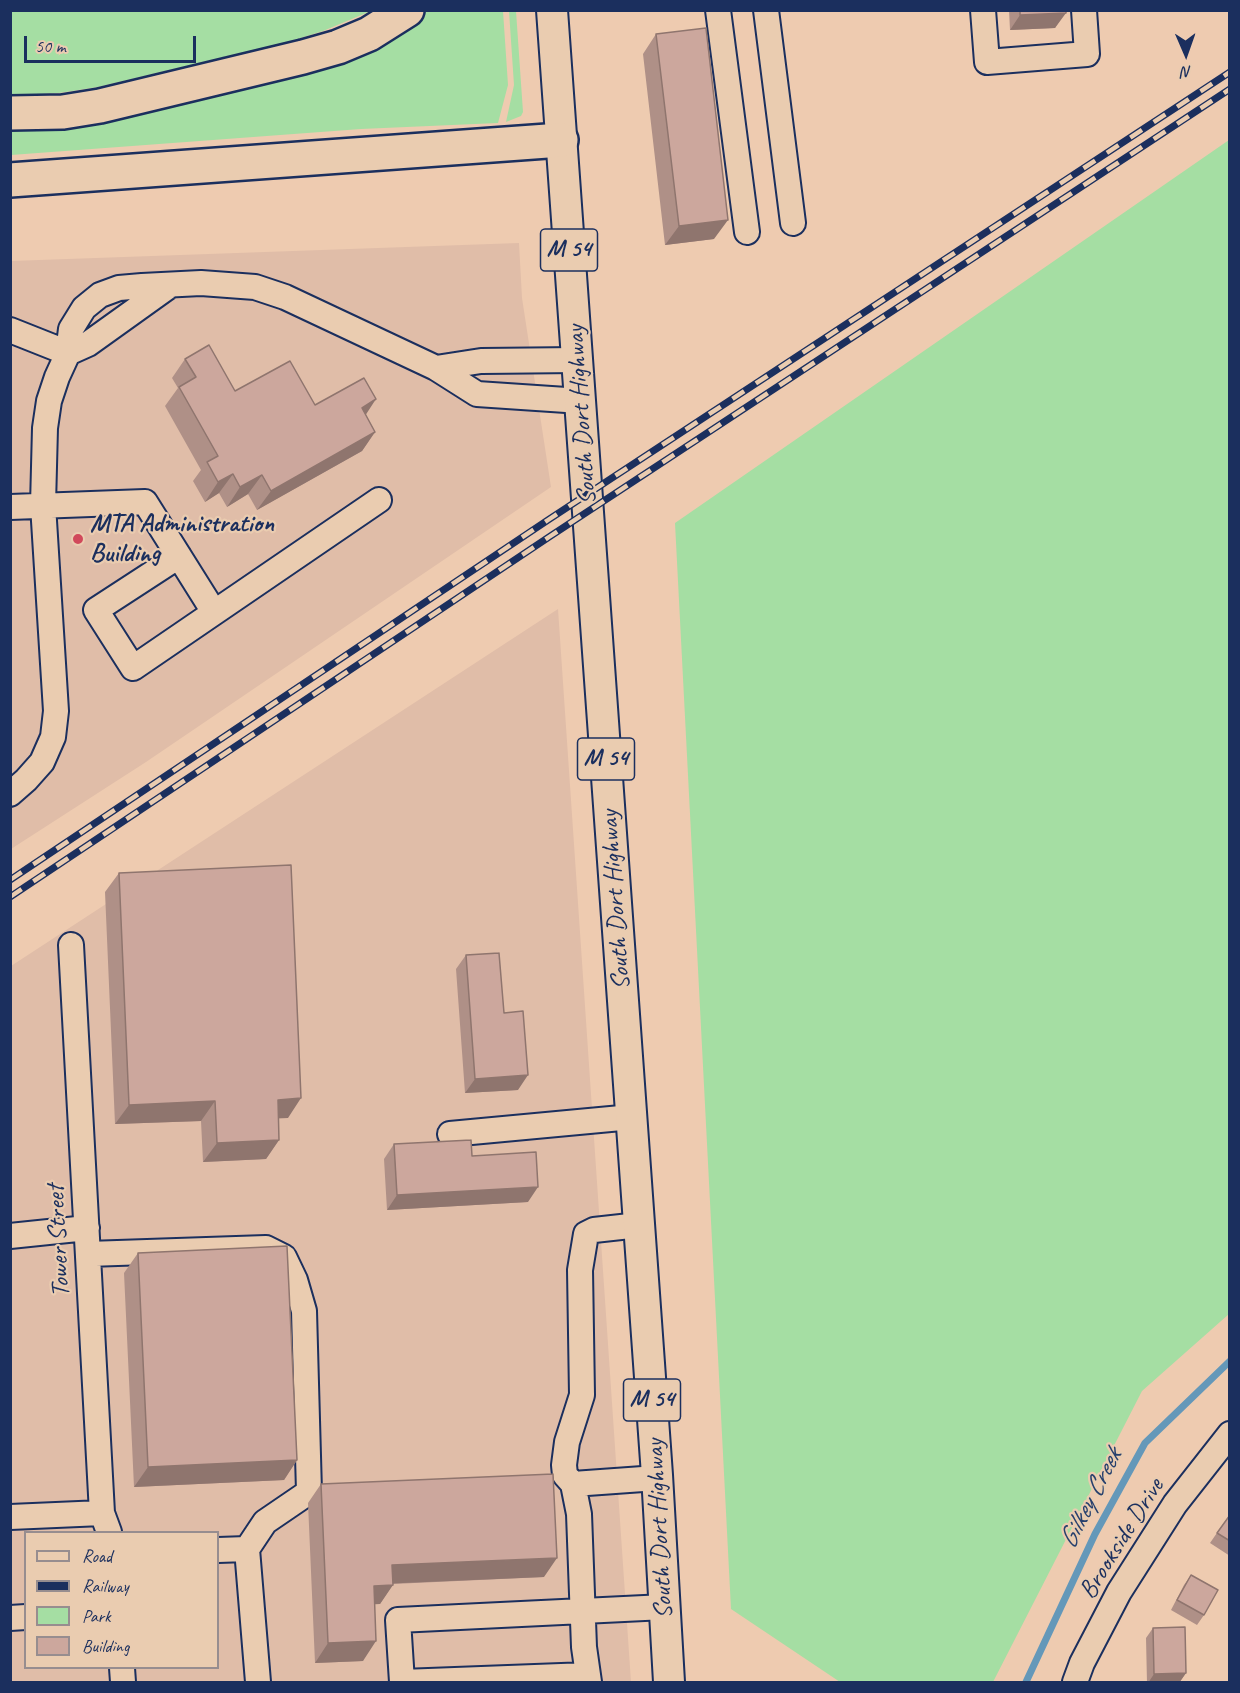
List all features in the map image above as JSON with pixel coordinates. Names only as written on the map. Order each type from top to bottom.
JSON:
[{"type":"highway","points":[[10,113],[63,112],[100,106],[303,57],[338,47],[369,34],[407,10]]},
{"type":"highway","points":[[10,180],[561,140]]},
{"type":"main road","name":"South Dort Highway","points":[[552,10],[632,1117],[669,1683]]},
{"type":"street","points":[[718,10],[747,231]]},
{"type":"street","points":[[766,10],[792,223]]},
{"type":"street","points":[[983,10],[987,62],[1087,54],[1084,10]]},
{"type":"street","points":[[10,794],[42,762],[53,738],[56,711],[43,505],[44,439],[49,401],[68,353],[71,328],[84,308],[100,295],[119,288],[201,283],[255,287],[285,297],[436,368],[477,394],[581,402]]},
{"type":"street","points":[[10,330],[68,353],[88,344],[169,286]]},
{"type":"street","points":[[436,368],[481,361],[578,360]]},
{"type":"street","points":[[179,556],[96,609],[133,668],[379,500]]},
{"type":"street","points":[[10,507],[145,502],[214,612]]},
{"type":"street","name":"Tower Street","points":[[72,945],[88,1254],[106,1523]]},
{"type":"street","points":[[450,1134],[632,1117]]},
{"type":"street","points":[[397,1683],[588,1679],[584,1647],[579,1514],[560,1479],[567,1442],[582,1395],[580,1270],[586,1234],[594,1230],[639,1225]]},
{"type":"street","points":[[10,1236],[87,1228]]},
{"type":"street","points":[[88,1254],[266,1248],[284,1257],[295,1280],[304,1311],[321,1491],[265,1522],[247,1549],[258,1683]]},
{"type":"street","name":"Brookside Drive","points":[[1075,1683],[1082,1663],[1119,1592],[1175,1504],[1230,1434]]},
{"type":"street","points":[[560,1479],[657,1478]]},
{"type":"street","points":[[10,1517],[67,1523],[106,1523]]},
{"type":"street","points":[[219,1550],[247,1549]]},
{"type":"street","points":[[402,1682],[398,1620],[664,1607]]},
{"type":"shaded area","points":[[519,243],[522,298],[551,487],[146,762],[11,849],[11,261]]},
{"type":"shaded area","points":[[558,609],[631,1682],[11,1682],[11,966]]},
{"type":"green space","points":[[10,11],[371,11],[323,31],[288,42],[98,87],[24,95],[11,94]]},
{"type":"green space","points":[[427,11],[503,11],[508,85],[498,123],[361,129],[11,155],[11,126],[412,22]]},
{"type":"green space","points":[[509,11],[516,11],[523,112],[521,116],[506,122],[514,85]]},
{"type":"green space","points":[[1229,140],[1229,1314],[1142,1391],[993,1682],[840,1682],[731,1609],[675,523]]},
{"type":"building","points":[[1020,10],[1066,10],[1066,13],[1020,15]]},
{"type":"building","points":[[706,28],[728,220],[679,226],[656,34]]},
{"type":"building","points":[[209,345],[235,391],[290,361],[315,405],[364,378],[376,399],[362,408],[375,432],[271,491],[262,475],[240,487],[233,474],[218,482],[207,462],[218,456],[179,387],[196,377],[185,359]]},
{"type":"building","points":[[291,865],[301,1098],[278,1100],[279,1140],[217,1143],[215,1101],[129,1105],[119,873]]},
{"type":"building","points":[[499,953],[504,1013],[523,1011],[528,1075],[475,1079],[466,955]]},
{"type":"building","points":[[471,1140],[472,1156],[536,1152],[538,1187],[397,1195],[394,1144]]},
{"type":"building","points":[[287,1246],[297,1460],[148,1467],[138,1253]]},
{"type":"building","points":[[553,1474],[557,1558],[392,1565],[393,1585],[374,1586],[376,1641],[328,1643],[321,1484]]},
{"type":"building","points":[[1230,1515],[1230,1541],[1217,1533]]},
{"type":"building","points":[[1191,1575],[1218,1590],[1204,1615],[1177,1600]]},
{"type":"building","points":[[1185,1627],[1186,1673],[1154,1674],[1153,1628]]},
{"type":"waterway","name":"Gilkey Creek","points":[[1026,1682],[1095,1534],[1145,1443],[1230,1361]]},
{"type":"railway","points":[[10,880],[548,520],[1230,72]]},
{"type":"railway","points":[[10,897],[549,537],[1230,89]]},
{"type":"place","name":"MTA Administration Building","points":[[78,539]]}]
